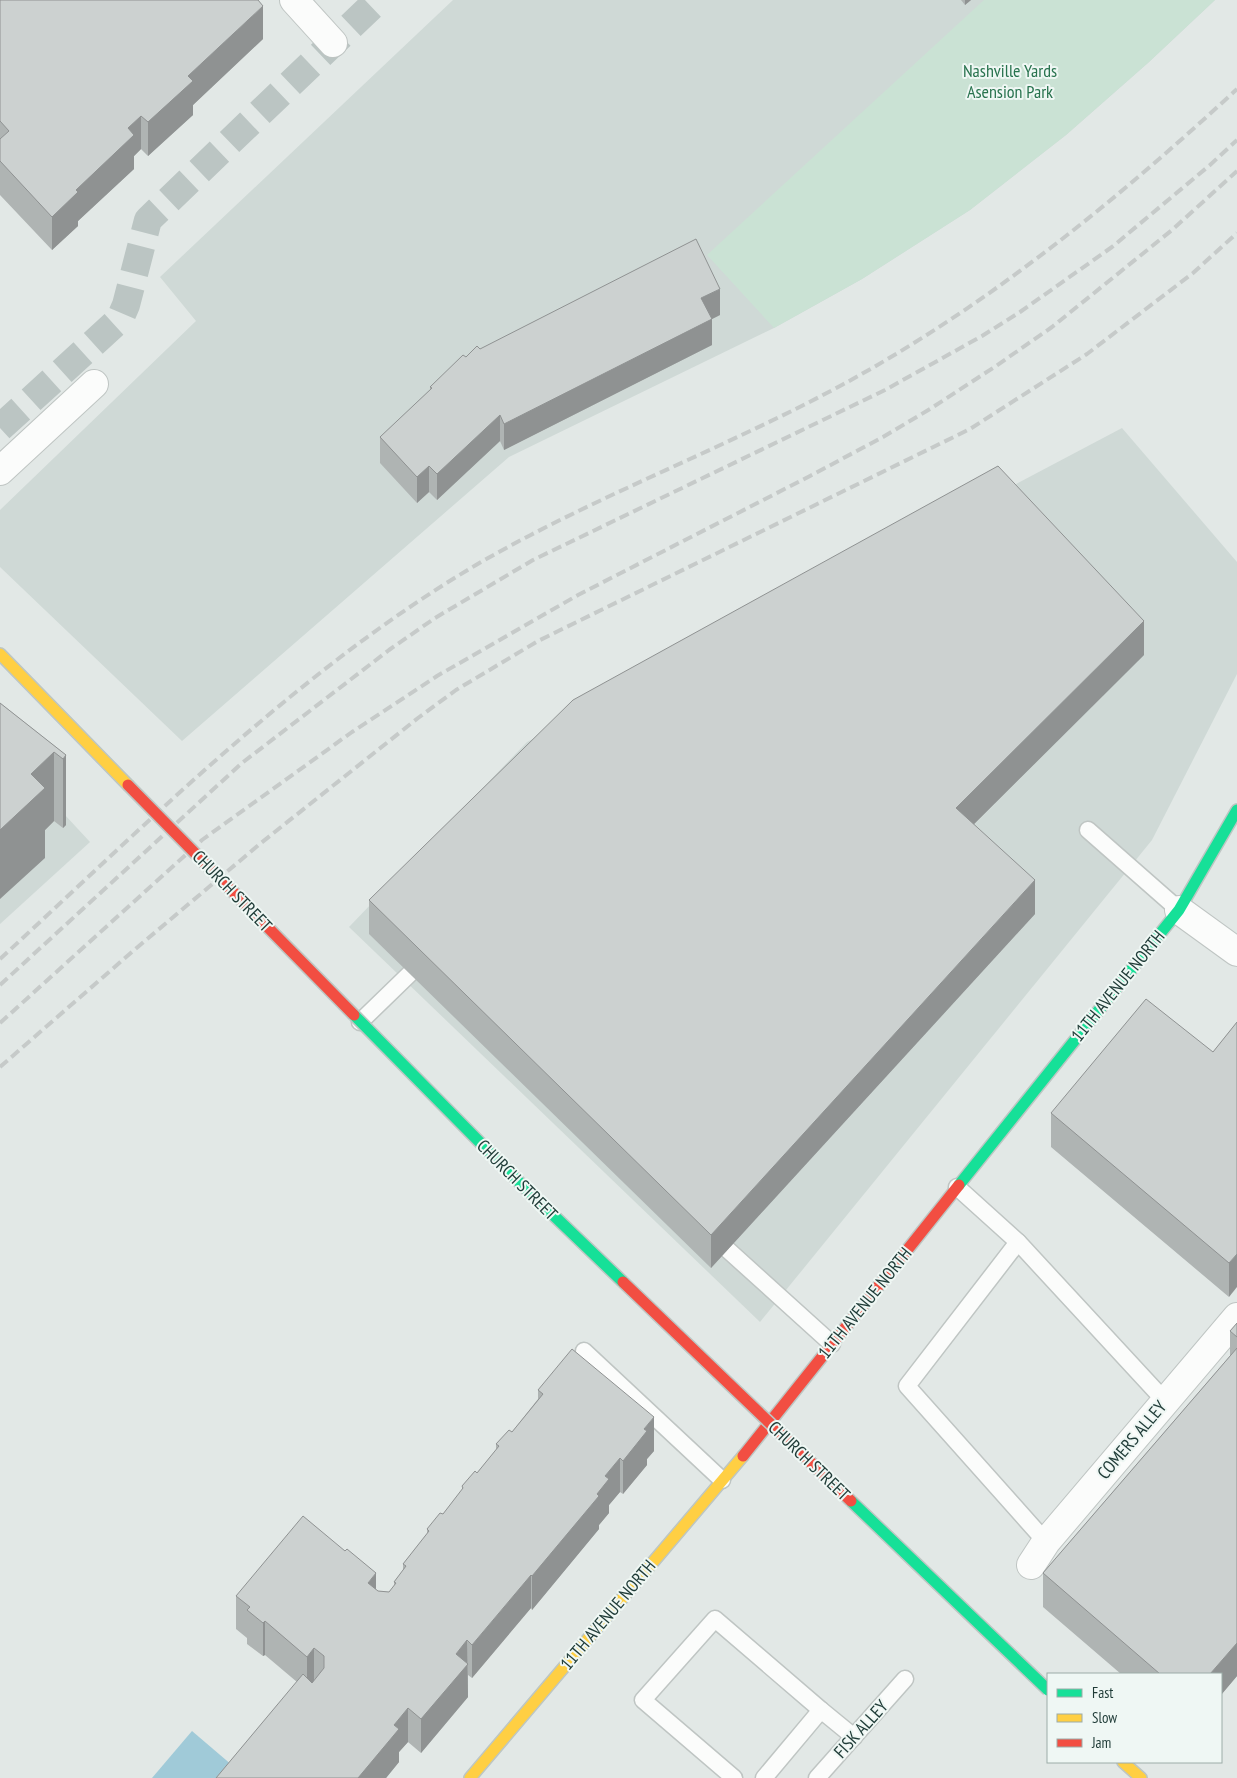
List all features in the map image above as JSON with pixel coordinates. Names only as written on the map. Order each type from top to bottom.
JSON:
[{"type":"main road","name":"CHURCH STREET","points":[[0,654],[520,1184],[1047,1689]]},
{"type":"main road","name":"11TH AVENUE NORTH","points":[[470,1778],[763,1430],[1179,910],[1237,810]]},
{"type":"main road","points":[[1124,1763],[1140,1778]]},
{"type":"street","points":[[294,0],[333,43]]},
{"type":"street","points":[[0,471],[94,384]]},
{"type":"street","points":[[1179,910],[1237,952]]},
{"type":"street","name":"COMERS ALLEY","points":[[1030,1565],[1046,1542],[1237,1317]]},
{"type":"lane","points":[[1088,830],[1179,910]]},
{"type":"lane","points":[[360,1022],[438,947]]},
{"type":"lane","points":[[957,1188],[1018,1242],[1166,1402]]},
{"type":"lane","points":[[1018,1242],[907,1386],[1046,1542]]},
{"type":"lane","points":[[728,1250],[832,1344]]},
{"type":"lane","points":[[584,1351],[722,1480]]},
{"type":"lane","name":"CHURCH STREET","points":[[763,1430],[1047,1701]]},
{"type":"lane","points":[[734,1778],[643,1700],[714,1619],[854,1736]]},
{"type":"lane","name":"FISK ALLEY","points":[[817,1778],[905,1679]]},
{"type":"lane","points":[[764,1778],[821,1710]]},
{"type":"lane","points":[[1112,1763],[1128,1778]]},
{"type":"shaded area","points":[[453,0],[1215,0],[1149,62],[1066,135],[970,210],[862,279],[774,328],[509,457],[182,741],[0,567],[0,510],[196,321],[160,277]]},
{"type":"shaded area","points":[[1122,428],[1237,562],[1237,674],[1152,840],[760,1322],[349,927],[527,742]]},
{"type":"shaded area","points":[[0,745],[90,842],[0,924]]},
{"type":"green space","name":"Nashville Yards Asension Park","points":[[984,0],[1215,0],[1149,62],[1066,135],[970,210],[862,279],[774,328],[707,255]]},
{"type":"water","points":[[192,1731],[233,1766],[222,1778],[152,1778]]},
{"type":"building","points":[[0,0],[258,0],[263,6],[188,76],[193,81],[148,122],[141,116],[128,128],[134,135],[76,190],[78,192],[52,217],[0,161],[0,139],[9,131],[0,121]]},
{"type":"building","points":[[696,239],[720,289],[701,298],[712,319],[504,424],[500,415],[437,474],[429,466],[417,477],[380,437],[432,388],[430,387],[463,355],[466,357],[477,346],[480,349]]},
{"type":"building","points":[[998,466],[1144,621],[956,808],[1035,880],[711,1235],[369,900],[573,700]]},
{"type":"building","points":[[0,703],[66,755],[63,759],[54,752],[31,774],[45,788],[0,830]]},
{"type":"building","points":[[1146,999],[1213,1052],[1237,1022],[1237,1254],[1229,1263],[1051,1113]]},
{"type":"building","points":[[1237,1323],[1237,1337],[1230,1331]]},
{"type":"building","points":[[1237,1348],[1237,1643],[1211,1673],[1159,1673],[1043,1573]]},
{"type":"building","points":[[572,1349],[654,1417],[644,1429],[647,1431],[623,1461],[620,1458],[605,1476],[609,1479],[597,1494],[599,1496],[472,1645],[467,1640],[456,1654],[468,1664],[421,1719],[408,1708],[394,1725],[399,1729],[358,1778],[216,1778],[303,1674],[312,1683],[324,1668],[324,1656],[314,1648],[307,1657],[265,1621],[263,1623],[247,1610],[250,1607],[236,1596],[303,1516],[345,1551],[347,1549],[376,1573],[368,1583],[378,1591],[389,1592],[406,1566],[403,1564],[429,1531],[427,1529],[440,1513],[443,1514],[463,1488],[462,1486],[475,1471],[477,1473],[499,1446],[496,1444],[509,1430],[512,1432],[543,1394],[538,1390]]},
{"type":"tunnel","points":[[0,428],[120,319],[126,305],[148,220],[378,0]]},
{"type":"railway","points":[[0,959],[228,749],[348,651],[411,606],[520,540],[795,409],[894,355],[998,287],[1048,250],[1144,172],[1237,89]]},
{"type":"railway","points":[[0,985],[242,763],[389,650],[435,618],[533,560],[885,390],[982,336],[1020,312],[1112,247],[1237,140]]},
{"type":"railway","points":[[0,1023],[202,840],[352,732],[437,676],[578,595],[810,476],[883,437],[930,409],[1052,327],[1172,230],[1237,171]]},
{"type":"railway","points":[[0,1067],[261,843],[456,690],[538,641],[970,429],[1087,354],[1193,273],[1237,233]]},
{"type":"traffic: fast","points":[[959,1185],[1179,910],[1237,810]]},
{"type":"traffic: fast","points":[[354,1015],[521,1184],[623,1282]]},
{"type":"traffic: fast","points":[[851,1501],[1047,1689]]},
{"type":"traffic: slow","points":[[0,654],[128,785]]},
{"type":"traffic: slow","points":[[470,1778],[743,1456]]},
{"type":"traffic: slow","points":[[1124,1763],[1141,1778]]},
{"type":"traffic: jam","points":[[128,785],[354,1015]]},
{"type":"traffic: jam","points":[[743,1456],[959,1185]]},
{"type":"traffic: jam","points":[[623,1282],[851,1501]]}]
